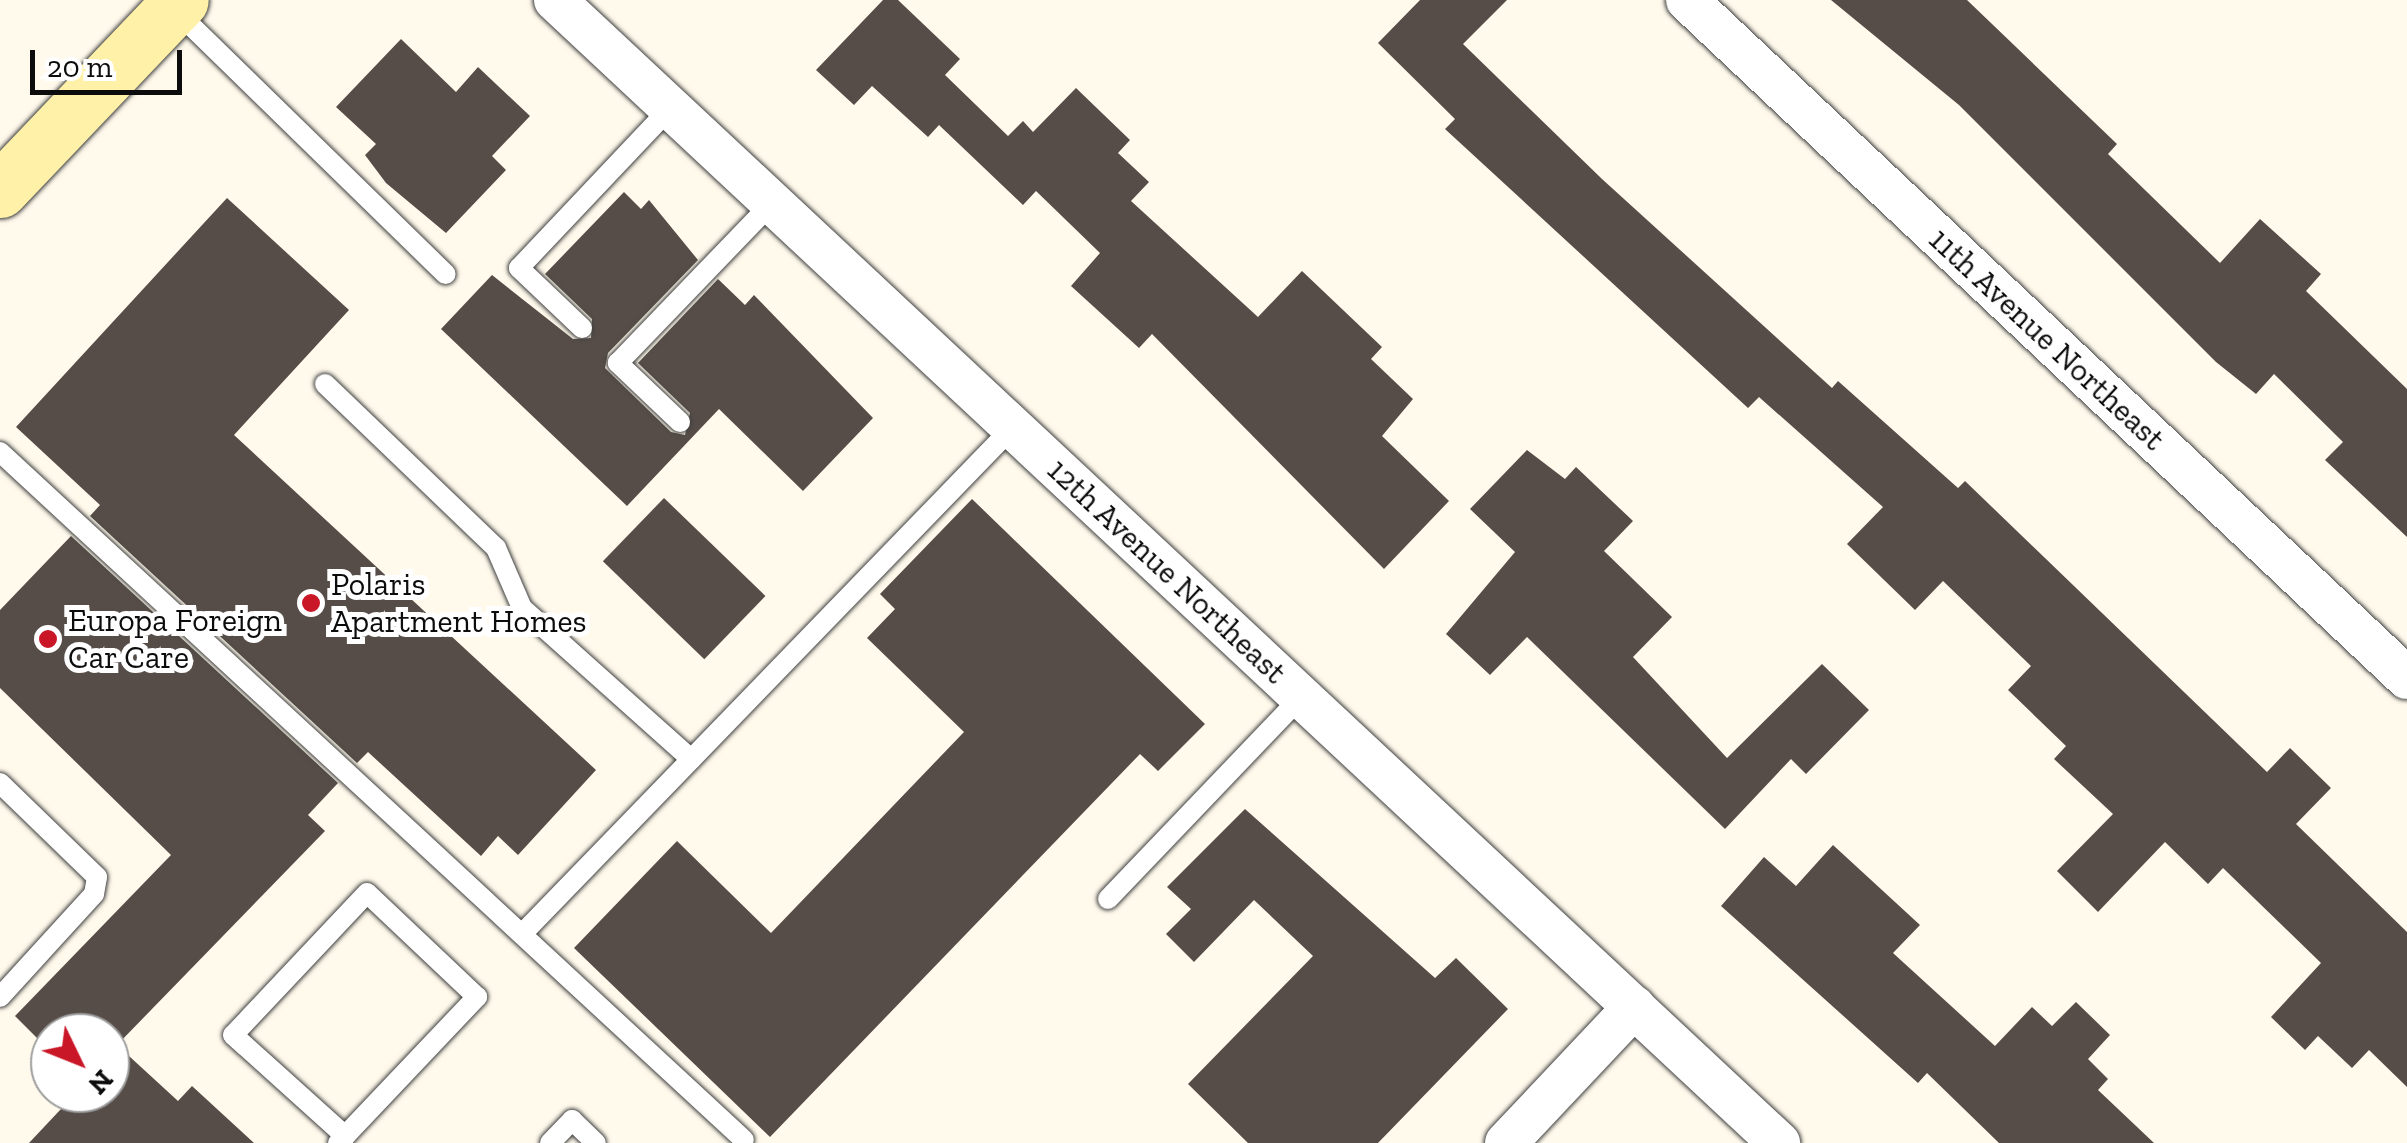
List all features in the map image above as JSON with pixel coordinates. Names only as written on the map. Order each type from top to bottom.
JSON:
[{"type":"main road","points":[[6,173],[173,3]]},
{"type":"street","name":"12th Avenue Northeast","points":[[555,0],[1779,1143]]},
{"type":"street","name":"11th Avenue Northeast","points":[[1687,0],[2407,678]]},
{"type":"street","points":[[1506,1143],[1634,1007]]},
{"type":"lane","points":[[173,3],[446,274]]},
{"type":"lane","points":[[582,328],[520,268],[671,108]]},
{"type":"lane","points":[[680,422],[618,363],[772,203]]},
{"type":"lane","points":[[325,384],[496,548],[522,608],[691,759]]},
{"type":"lane","points":[[522,934],[1013,427]]},
{"type":"lane","points":[[0,452],[744,1140]]},
{"type":"lane","points":[[1108,899],[1302,697]]},
{"type":"lane","points":[[0,783],[97,877],[94,894],[0,998]]},
{"type":"lane","points":[[368,893],[477,998],[342,1140],[233,1035],[368,893]]},
{"type":"lane","points":[[550,1143],[572,1120],[596,1143]]},
{"type":"building","points":[[883,0],[898,0],[960,59],[945,75],[1008,136],[1023,121],[1033,132],[1076,88],[1130,140],[1118,153],[1149,182],[1131,201],[1258,317],[1302,271],[1382,347],[1371,359],[1413,399],[1382,436],[1449,501],[1384,569],[1152,334],[1139,348],[1071,286],[1100,253],[1036,191],[1023,205],[939,125],[928,137],[872,86],[854,105],[816,70]]},
{"type":"building","points":[[1420,0],[1507,0],[1463,44],[1602,179],[1832,388],[1838,381],[1958,488],[1965,481],[2267,772],[2290,748],[2331,788],[2296,824],[2407,932],[2407,1087],[2369,1050],[2352,1068],[2318,1036],[2305,1050],[2271,1017],[2321,963],[2223,868],[2208,884],[2165,842],[2098,912],[2057,871],[2113,814],[2054,759],[2066,746],[2008,690],[2031,666],[1943,581],[1915,610],[1847,544],[1883,507],[1759,397],[1748,408],[1445,129],[1455,119],[1378,43]]},
{"type":"building","points":[[1831,0],[1967,0],[2117,144],[2108,154],[2220,263],[2260,219],[2321,274],[2306,291],[2407,389],[2407,537],[2325,460],[2343,442],[2274,374],[2256,394],[2216,362],[1959,105]]},
{"type":"building","points":[[401,39],[456,92],[478,67],[530,116],[492,156],[506,170],[446,233],[386,183],[365,155],[376,144],[336,107]]},
{"type":"building","points":[[624,192],[641,209],[649,200],[698,260],[608,353],[605,368],[671,432],[685,435],[690,413],[638,363],[718,279],[745,305],[754,295],[873,418],[803,491],[719,409],[627,506],[441,329],[492,275],[573,339],[591,338],[592,319],[545,274]]},
{"type":"building","name":"Polaris Apartment Homes","points":[[227,198],[349,310],[234,435],[596,770],[518,855],[498,836],[481,856],[368,752],[357,763],[90,516],[100,505],[16,427]]},
{"type":"building","points":[[1527,450],[1565,479],[1576,467],[1633,521],[1604,551],[1672,617],[1633,657],[1727,758],[1822,664],[1869,710],[1806,774],[1791,759],[1725,829],[1527,637],[1490,675],[1446,634],[1515,552],[1470,509]]},
{"type":"building","points":[[664,498],[765,596],[704,659],[603,561]]},
{"type":"building","points":[[972,499],[1205,724],[1158,771],[1140,754],[770,1137],[574,948],[677,841],[771,933],[964,732],[867,638],[895,609],[880,594]]},
{"type":"building","points":[[71,536],[338,783],[308,815],[325,831],[130,1032],[130,1013],[30,1013],[30,1031],[15,1016],[171,855],[0,688],[0,610]]},
{"type":"building","points":[[1245,809],[1435,978],[1456,958],[1508,1009],[1378,1143],[1248,1143],[1188,1084],[1313,956],[1254,900],[1194,962],[1166,934],[1191,909],[1167,887]]},
{"type":"building","points":[[1833,845],[1920,925],[1893,953],[1995,1046],[2032,1007],[2052,1026],[2076,1002],[2110,1035],[2088,1059],[2108,1079],[2098,1090],[2154,1143],[1999,1143],[1927,1073],[1918,1083],[1721,906],[1764,857],[1796,886]]},
{"type":"building","points":[[130,1057],[178,1101],[192,1086],[254,1143],[29,1143],[57,1113],[130,1113]]},
{"type":"place","name":"Polaris Apartment Homes","points":[[311,603]]},
{"type":"place","name":"Europa Foreign Car Care","points":[[48,639]]}]
